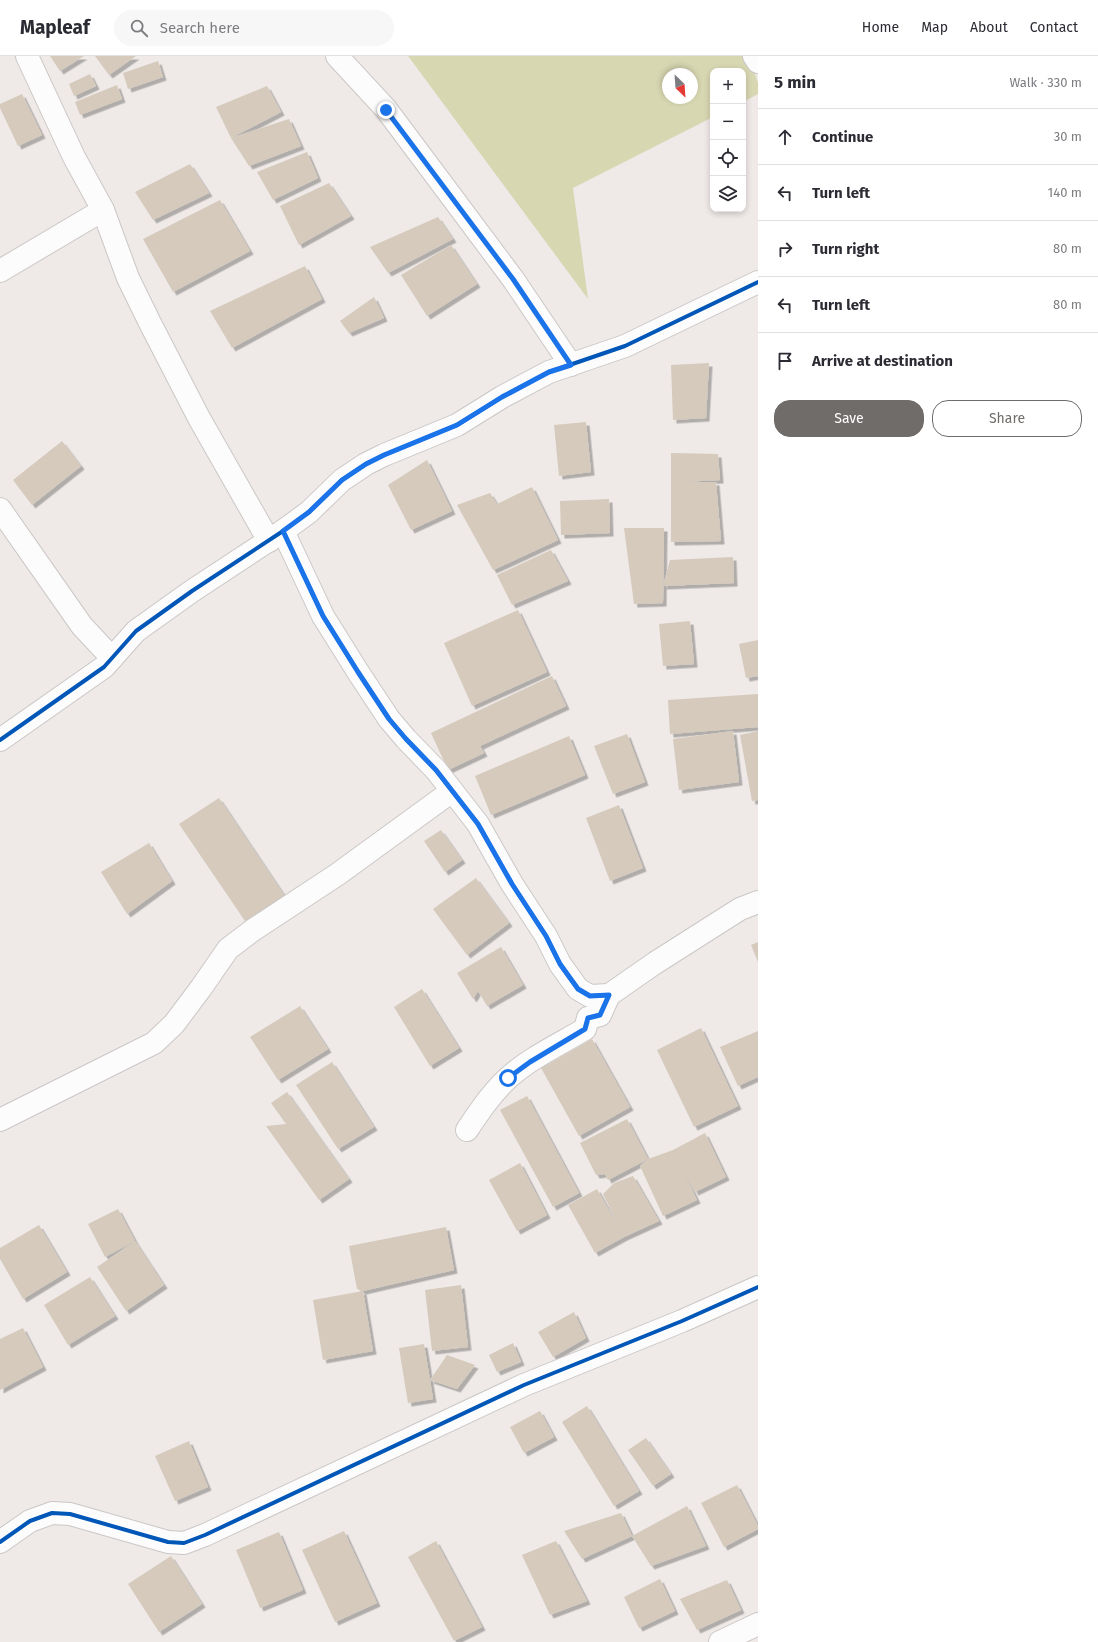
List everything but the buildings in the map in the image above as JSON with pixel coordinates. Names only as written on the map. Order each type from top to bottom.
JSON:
[{"type":"street","points":[[27,56],[74,157],[103,210],[128,278],[199,418],[276,536],[323,616],[389,719],[436,770],[478,824],[512,884],[546,936],[560,964],[578,989],[590,996],[609,995]]},
{"type":"street","points":[[336,56],[386,110],[513,279],[571,365]]},
{"type":"street","points":[[754,56],[758,62]]},
{"type":"street","points":[[0,271],[103,210]]},
{"type":"street","points":[[0,740],[104,667],[136,631],[192,591],[276,536],[309,512],[342,480],[366,464],[457,425],[502,397],[549,372],[625,346],[758,282]]},
{"type":"street","points":[[0,509],[82,626],[112,658]]},
{"type":"street","points":[[0,1120],[154,1043],[174,1024],[228,949],[253,930],[338,874],[452,791]]},
{"type":"street","points":[[467,1130],[486,1102],[508,1078],[530,1062],[585,1029],[588,1018],[600,1015],[609,995],[655,963],[740,909],[758,902]]},
{"type":"street","points":[[0,1542],[30,1521],[52,1513],[70,1514],[168,1542],[184,1543],[205,1535],[524,1386],[682,1321],[758,1287]]},
{"type":"street","points":[[720,1642],[758,1624]]},
{"type":"green space","points":[[408,56],[749,56],[758,83],[758,94],[746,100],[746,68],[710,68],[710,119],[573,188],[588,299]]},
{"type":"cycle path","points":[[0,740],[104,667],[136,631],[192,591],[283,531],[309,512],[342,480],[366,464],[457,425],[502,397],[549,372],[625,346],[758,282]]},
{"type":"cycle path","points":[[283,531],[323,616],[358,672],[389,719],[436,770],[478,824],[512,884],[546,936],[560,964],[578,989],[590,996],[609,995]]},
{"type":"cycle path","points":[[0,1542],[30,1521],[52,1513],[70,1514],[168,1542],[184,1543],[205,1535],[524,1385],[682,1321],[758,1287]]},
{"type":"route","points":[[386,110],[513,279],[571,365],[549,372],[502,397],[457,425],[366,464],[342,480],[309,512],[283,531],[323,616],[358,672],[389,719],[436,770],[478,824],[512,884],[546,936],[560,964],[578,989],[590,996],[609,995],[600,1015],[588,1018],[585,1029],[530,1062],[508,1078]]}]
